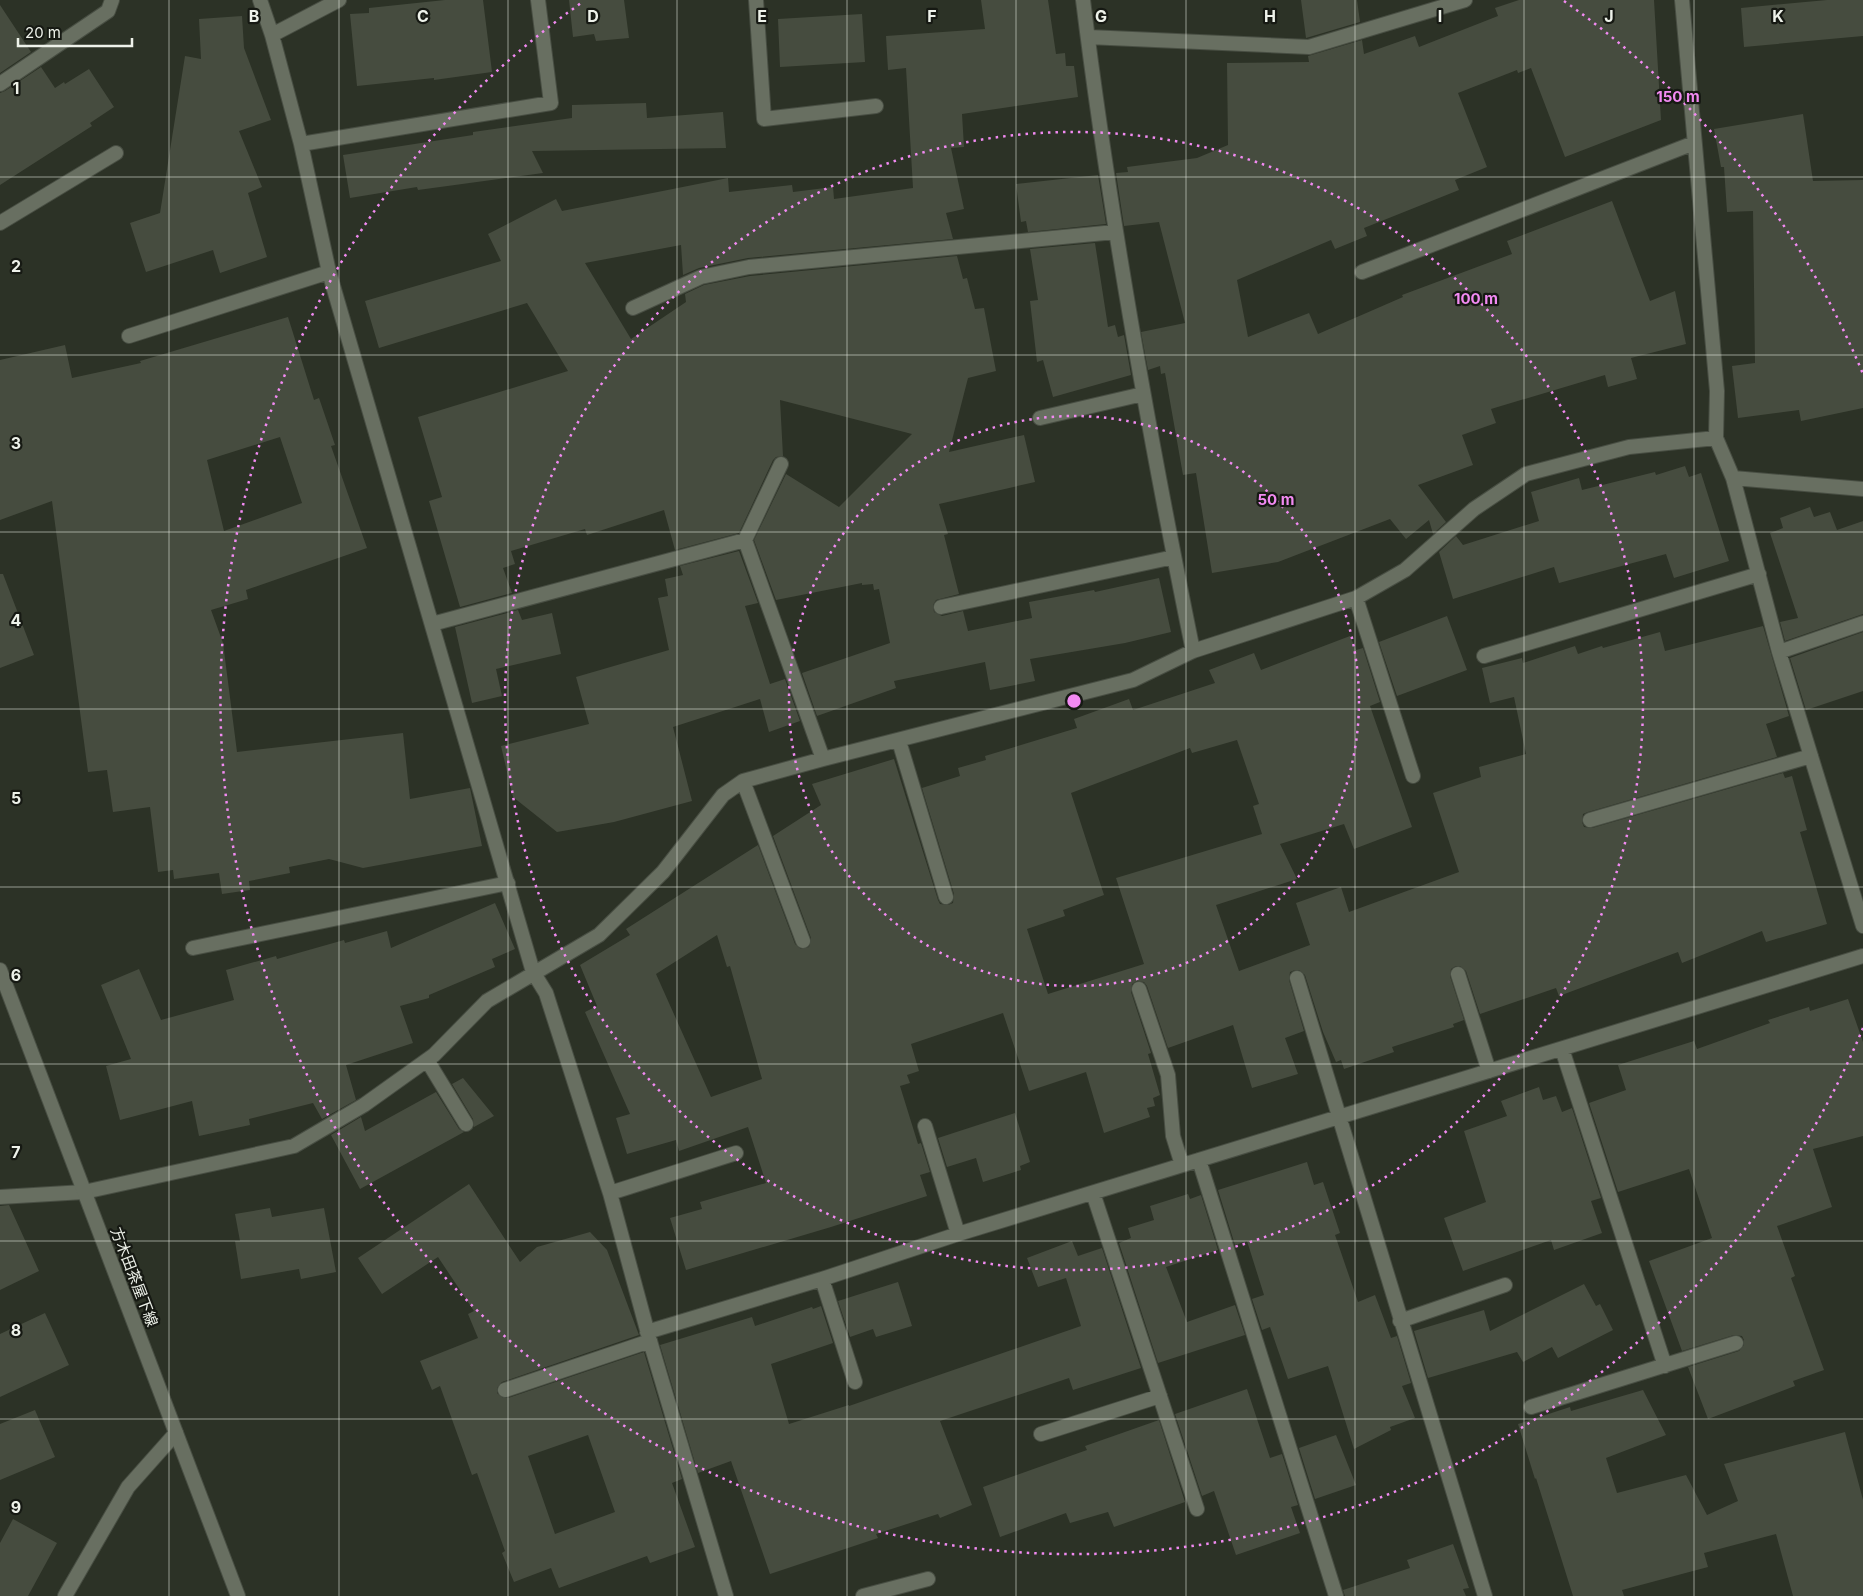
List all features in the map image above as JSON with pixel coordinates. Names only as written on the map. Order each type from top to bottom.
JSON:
[{"type":"street","points":[[0,84],[108,11],[112,0]]},
{"type":"street","points":[[260,0],[272,35],[301,144],[330,272],[533,972],[546,993],[610,1194],[648,1336],[726,1596]]},
{"type":"street","points":[[272,35],[339,0]]},
{"type":"street","points":[[301,144],[551,103],[538,0]]},
{"type":"street","points":[[756,0],[764,119],[876,106]]},
{"type":"street","points":[[1083,0],[1115,232],[1143,394],[1194,651]]},
{"type":"street","points":[[1088,37],[1310,47],[1465,0]]},
{"type":"street","points":[[1682,0],[1716,391],[1716,438],[1733,478],[1760,574],[1779,652],[1863,926]]},
{"type":"street","points":[[1362,272],[1694,143]]},
{"type":"street","points":[[0,223],[116,153]]},
{"type":"street","points":[[633,308],[701,277],[749,267],[1115,232]]},
{"type":"street","points":[[129,336],[330,272]]},
{"type":"street","points":[[1040,418],[1143,394]]},
{"type":"street","points":[[0,1197],[84,1192],[294,1146],[364,1105],[434,1055],[486,1001],[599,935],[663,872],[723,795],[743,781],[1133,680],[1194,651],[1356,598],[1405,570],[1474,509],[1526,474],[1630,448],[1716,438]]},
{"type":"street","points":[[781,464],[745,540],[823,759]]},
{"type":"street","points":[[1733,478],[1863,490]]},
{"type":"street","points":[[432,624],[745,540]]},
{"type":"street","points":[[942,606],[1174,557]]},
{"type":"street","points":[[1484,656],[1760,574]]},
{"type":"street","points":[[1356,598],[1413,776]]},
{"type":"street","points":[[1779,652],[1863,623]]},
{"type":"street","points":[[899,740],[946,897]]},
{"type":"street","points":[[1590,820],[1810,756]]},
{"type":"street","points":[[743,781],[803,941]]},
{"type":"street","points":[[193,948],[508,883]]},
{"type":"street","points":[[505,1390],[648,1336],[958,1234],[1863,956]]},
{"type":"street","name":"方木田茶屋下線","points":[[0,970],[238,1596]]},
{"type":"street","points":[[1458,974],[1489,1071]]},
{"type":"street","points":[[1297,978],[1485,1596]]},
{"type":"street","points":[[1139,988],[1168,1075],[1173,1136],[1182,1165]]},
{"type":"street","points":[[1562,1049],[1666,1366]]},
{"type":"street","points":[[427,1060],[466,1124]]},
{"type":"street","points":[[926,1126],[958,1234]]},
{"type":"street","points":[[610,1194],[736,1153]]},
{"type":"street","points":[[1199,1160],[1336,1596]]},
{"type":"street","points":[[1093,1193],[1197,1509]]},
{"type":"street","points":[[822,1279],[855,1382]]},
{"type":"street","points":[[1400,1321],[1505,1285]]},
{"type":"street","points":[[1531,1407],[1736,1343]]},
{"type":"street","points":[[1041,1434],[1160,1396]]},
{"type":"street","points":[[65,1596],[128,1487],[176,1433]]},
{"type":"street","points":[[863,1596],[928,1578]]},
{"type":"building","points":[[445,0],[483,0],[492,72],[434,80],[434,78],[357,86],[350,14],[369,13],[369,8]]},
{"type":"building","points":[[569,0],[624,0],[629,38],[596,41],[594,34],[573,37]]},
{"type":"building","points":[[981,0],[1048,0],[1056,54],[1065,53],[1066,66],[1074,66],[1078,97],[962,114],[964,147],[951,148],[964,209],[946,213],[953,239],[748,258],[699,268],[683,275],[681,245],[585,263],[631,339],[686,302],[685,294],[704,285],[750,276],[957,256],[963,279],[967,278],[975,309],[984,308],[996,371],[968,378],[949,452],[1024,435],[1035,482],[939,504],[948,534],[944,535],[959,594],[936,600],[933,605],[934,612],[942,616],[963,611],[968,631],[1032,618],[1029,602],[1094,590],[1095,592],[1159,578],[1171,632],[1125,643],[1030,659],[1035,681],[990,690],[985,662],[894,681],[896,688],[817,716],[802,673],[890,643],[879,589],[874,590],[873,584],[862,585],[862,583],[776,600],[754,540],[786,474],[839,507],[912,434],[780,400],[783,456],[776,457],[773,460],[739,533],[675,550],[664,510],[587,535],[585,529],[511,551],[515,564],[503,568],[512,593],[460,607],[429,501],[442,497],[418,417],[568,371],[527,303],[379,348],[365,301],[501,261],[488,234],[556,199],[562,211],[728,178],[729,192],[792,185],[793,192],[833,187],[834,199],[913,188],[906,68],[888,70],[886,36],[985,29]]},
{"type":"building","points":[[1301,0],[1357,0],[1360,22],[1306,38]]},
{"type":"building","points":[[1519,0],[1654,0],[1661,120],[1565,157],[1531,68],[1518,73],[1517,70],[1458,93],[1487,167],[1455,180],[1459,190],[1364,228],[1367,236],[1335,249],[1331,240],[1237,280],[1248,337],[1309,313],[1318,334],[1403,297],[1402,295],[1512,254],[1507,241],[1612,201],[1650,301],[1675,291],[1686,344],[1631,358],[1637,379],[1608,387],[1605,375],[1491,409],[1496,423],[1462,435],[1473,465],[1418,485],[1446,522],[1433,534],[1429,520],[1406,539],[1390,519],[1278,562],[1212,573],[1196,473],[1183,475],[1165,373],[1161,374],[1160,366],[1148,370],[1141,332],[1185,323],[1159,222],[1124,226],[1116,173],[1128,172],[1127,167],[1197,158],[1228,145],[1227,63],[1309,62],[1308,56],[1362,40],[1364,54],[1415,36],[1419,47],[1498,16],[1495,8]]},
{"type":"building","points":[[1827,0],[1863,0],[1863,36],[1744,47],[1741,8]]},
{"type":"building","points":[[0,5],[31,52],[0,73]]},
{"type":"building","points":[[862,14],[865,62],[780,67],[778,19]]},
{"type":"building","points":[[242,16],[244,48],[271,120],[239,131],[262,187],[248,193],[267,257],[220,273],[213,250],[146,272],[130,223],[160,213],[185,56],[201,59],[199,19]]},
{"type":"building","points":[[41,67],[55,88],[89,69],[114,107],[90,123],[92,126],[0,185],[0,93]]},
{"type":"building","points":[[646,103],[647,118],[723,112],[726,148],[532,151],[543,173],[418,190],[417,187],[350,198],[343,155],[473,135],[473,132],[572,118],[572,105]]},
{"type":"building","points":[[1803,114],[1813,181],[1863,180],[1863,408],[1801,421],[1799,410],[1738,418],[1732,366],[1755,363],[1753,211],[1727,212],[1724,167],[1721,167],[1714,129]]},
{"type":"building","points":[[1098,175],[1106,224],[1028,232],[1026,221],[1021,222],[1016,184]]},
{"type":"building","points":[[1095,243],[1108,327],[1115,325],[1118,337],[1124,335],[1131,375],[1053,397],[1043,360],[1037,362],[1030,301],[1038,300],[1030,249]]},
{"type":"building","points":[[288,317],[314,400],[319,398],[335,445],[331,446],[367,548],[246,590],[248,599],[211,610],[223,643],[237,752],[403,733],[410,799],[470,788],[482,846],[363,868],[329,859],[289,867],[290,873],[249,881],[250,890],[222,894],[219,873],[174,879],[173,870],[158,872],[150,807],[113,812],[107,770],[88,772],[52,501],[0,520],[0,360],[65,345],[72,378],[141,363],[140,361]],"holes":[[[280,437],[302,503],[224,531],[207,460]]]},
{"type":"building","points":[[1685,466],[1689,477],[1701,473],[1729,561],[1674,578],[1666,554],[1559,583],[1554,567],[1453,599],[1439,552],[1456,536],[1463,545],[1539,521],[1531,492],[1579,478],[1582,490],[1655,472],[1656,475]]},
{"type":"building","points":[[1810,507],[1814,517],[1830,512],[1837,530],[1863,521],[1863,614],[1785,641],[1780,622],[1798,618],[1770,533],[1783,528],[1780,518]]},
{"type":"building","points":[[739,551],[758,603],[745,606],[770,684],[785,679],[800,721],[769,732],[760,699],[673,727],[692,801],[614,822],[557,832],[513,797],[501,746],[589,724],[576,677],[669,650],[658,598],[668,596],[665,579],[683,575],[680,566]]},
{"type":"building","points":[[0,574],[3,574],[34,655],[0,668]]},
{"type":"building","points":[[518,610],[522,620],[552,613],[561,654],[496,669],[502,696],[472,703],[455,627]]},
{"type":"building","points":[[1447,616],[1467,670],[1397,696],[1379,642]]},
{"type":"building","points":[[1763,626],[1789,716],[1766,724],[1777,757],[1588,812],[1583,814],[1582,822],[1584,827],[1592,828],[1783,773],[1785,778],[1792,776],[1807,830],[1800,832],[1827,924],[1766,942],[1762,931],[1682,963],[1678,952],[1559,996],[1556,988],[1480,1014],[1466,971],[1460,966],[1456,966],[1451,969],[1450,976],[1464,1020],[1453,1024],[1454,1027],[1392,1047],[1394,1052],[1344,1069],[1341,1060],[1336,1062],[1323,1032],[1305,975],[1299,970],[1295,970],[1290,972],[1289,980],[1304,1031],[1285,1038],[1298,1074],[1252,1088],[1233,1025],[1168,1048],[1147,986],[1144,982],[1137,981],[1132,984],[1131,992],[1151,1053],[1148,1054],[1160,1095],[1153,1098],[1155,1106],[1147,1108],[1150,1117],[1104,1133],[1086,1072],[1029,1091],[1003,1013],[911,1044],[919,1071],[907,1075],[910,1083],[900,1086],[918,1144],[921,1143],[930,1172],[920,1175],[927,1196],[686,1270],[670,1218],[702,1209],[700,1202],[766,1183],[748,1127],[679,1151],[676,1140],[627,1154],[616,1118],[630,1114],[585,1012],[597,1006],[580,965],[630,935],[626,929],[758,845],[795,944],[801,949],[809,947],[811,938],[773,836],[821,805],[812,784],[894,759],[938,900],[940,904],[948,905],[953,903],[954,894],[922,788],[960,776],[958,768],[986,760],[985,756],[1077,728],[1074,719],[1129,699],[1133,710],[1215,683],[1209,670],[1254,653],[1261,670],[1350,636],[1356,650],[1363,648],[1380,702],[1370,706],[1412,827],[1354,849],[1344,824],[1280,844],[1297,879],[1216,905],[1239,971],[1310,945],[1296,903],[1341,887],[1349,912],[1459,872],[1433,793],[1481,777],[1479,767],[1526,754],[1514,697],[1490,703],[1482,668],[1522,658],[1523,663],[1575,646],[1578,654],[1602,646],[1603,648],[1660,632],[1665,651]],"holes":[[[1237,740],[1259,804],[1253,806],[1262,834],[1116,878],[1144,964],[1048,994],[1027,929],[1065,916],[1063,910],[1104,895],[1071,793],[1190,748],[1192,753]],[[717,935],[727,967],[730,966],[762,1079],[711,1097],[656,974]]]},
{"type":"building","points":[[1863,632],[1863,691],[1806,710],[1790,658]]},
{"type":"building","points":[[495,903],[515,949],[492,959],[495,967],[429,995],[429,998],[400,1006],[413,1043],[346,1065],[356,1100],[322,1119],[313,1103],[249,1119],[250,1125],[199,1136],[192,1101],[120,1120],[106,1066],[131,1059],[101,985],[139,969],[161,1020],[234,1000],[226,970],[276,956],[277,959],[344,940],[345,943],[387,931],[391,948]]},
{"type":"building","points":[[1848,999],[1863,1042],[1863,1136],[1813,1149],[1832,1207],[1777,1226],[1795,1276],[1791,1278],[1824,1370],[1793,1381],[1795,1386],[1708,1419],[1688,1367],[1739,1351],[1744,1345],[1744,1340],[1742,1336],[1734,1335],[1682,1351],[1649,1261],[1712,1238],[1689,1169],[1618,1192],[1589,1103],[1626,1090],[1618,1065],[1694,1041],[1697,1049],[1770,1023],[1768,1020],[1809,1007],[1810,1011]]},
{"type":"building","points":[[463,1078],[494,1116],[474,1127],[473,1119],[452,1084]]},
{"type":"building","points":[[1539,1087],[1543,1100],[1556,1096],[1562,1112],[1572,1108],[1601,1198],[1591,1201],[1602,1233],[1554,1250],[1551,1240],[1463,1271],[1444,1218],[1486,1202],[1464,1131],[1507,1116],[1501,1101]]},
{"type":"building","points":[[436,1092],[459,1129],[464,1132],[360,1189],[331,1135],[361,1117],[365,1131]]},
{"type":"building","points":[[1015,1113],[1030,1162],[1020,1166],[1021,1170],[983,1182],[976,1158],[947,1167],[938,1138]]},
{"type":"building","points":[[1307,1162],[1314,1185],[1323,1182],[1340,1233],[1335,1235],[1358,1302],[1375,1295],[1391,1338],[1397,1336],[1411,1383],[1402,1386],[1415,1418],[1390,1427],[1391,1430],[1354,1449],[1328,1366],[1288,1379],[1270,1327],[1262,1330],[1252,1299],[1264,1295],[1247,1241],[1235,1245],[1218,1190]]},
{"type":"building","points":[[469,1184],[520,1262],[537,1247],[590,1232],[607,1250],[639,1335],[502,1382],[497,1388],[497,1393],[503,1398],[508,1398],[644,1352],[682,1479],[672,1483],[695,1547],[650,1563],[647,1556],[559,1588],[551,1568],[514,1582],[502,1553],[505,1551],[477,1473],[472,1475],[440,1386],[432,1390],[420,1361],[478,1338],[468,1314],[474,1311],[438,1257],[382,1294],[358,1258]],"holes":[[[588,1435],[615,1512],[555,1534],[528,1456]]]},
{"type":"building","points":[[1188,1194],[1190,1199],[1201,1195],[1218,1250],[1166,1267],[1187,1322],[1235,1305],[1245,1335],[1158,1363],[1119,1243],[1131,1238],[1128,1228],[1154,1220],[1150,1206]]},
{"type":"building","points":[[9,1205],[39,1271],[0,1290],[0,1206]]},
{"type":"building","points":[[270,1208],[272,1217],[324,1208],[336,1272],[301,1279],[299,1269],[241,1279],[235,1241],[240,1241],[235,1214]]},
{"type":"building","points":[[1072,1241],[1078,1256],[1102,1248],[1141,1368],[1073,1390],[1069,1378],[940,1421],[972,1505],[940,1518],[938,1514],[876,1534],[878,1538],[770,1574],[731,1461],[698,1473],[660,1345],[752,1317],[755,1326],[812,1307],[813,1309],[821,1306],[833,1343],[771,1364],[789,1424],[849,1406],[1081,1326],[1066,1278],[1038,1287],[1027,1258]]},
{"type":"building","points":[[898,1282],[912,1326],[876,1337],[873,1329],[850,1337],[838,1301]]},
{"type":"building","points":[[1584,1284],[1596,1306],[1600,1304],[1613,1330],[1558,1358],[1552,1347],[1523,1362],[1517,1352],[1428,1378],[1414,1331],[1484,1310],[1490,1331]]},
{"type":"building","points":[[45,1313],[69,1365],[0,1397],[0,1334]]},
{"type":"building","points":[[1247,1389],[1270,1458],[1282,1454],[1298,1505],[1291,1507],[1300,1533],[1236,1555],[1214,1491],[1202,1496],[1175,1414]]},
{"type":"building","points":[[1643,1390],[1666,1435],[1606,1458],[1617,1493],[1686,1475],[1707,1515],[1738,1501],[1724,1464],[1845,1432],[1863,1500],[1863,1596],[1793,1596],[1776,1534],[1704,1553],[1708,1567],[1622,1590],[1624,1596],[1573,1596],[1518,1424],[1570,1407],[1571,1411]]},
{"type":"building","points":[[35,1410],[55,1457],[0,1480],[0,1424]]},
{"type":"building","points":[[1159,1420],[1185,1502],[1114,1527],[1108,1512],[1070,1523],[1066,1513],[1000,1537],[983,1487],[1087,1450],[1085,1446]]},
{"type":"building","points":[[1336,1435],[1356,1485],[1315,1499],[1299,1448]]},
{"type":"building","points":[[13,1519],[57,1543],[28,1596],[0,1596],[0,1543]]},
{"type":"building","points":[[1453,1544],[1469,1588],[1463,1589],[1466,1596],[1345,1596],[1343,1590],[1410,1568],[1407,1560]]}]
